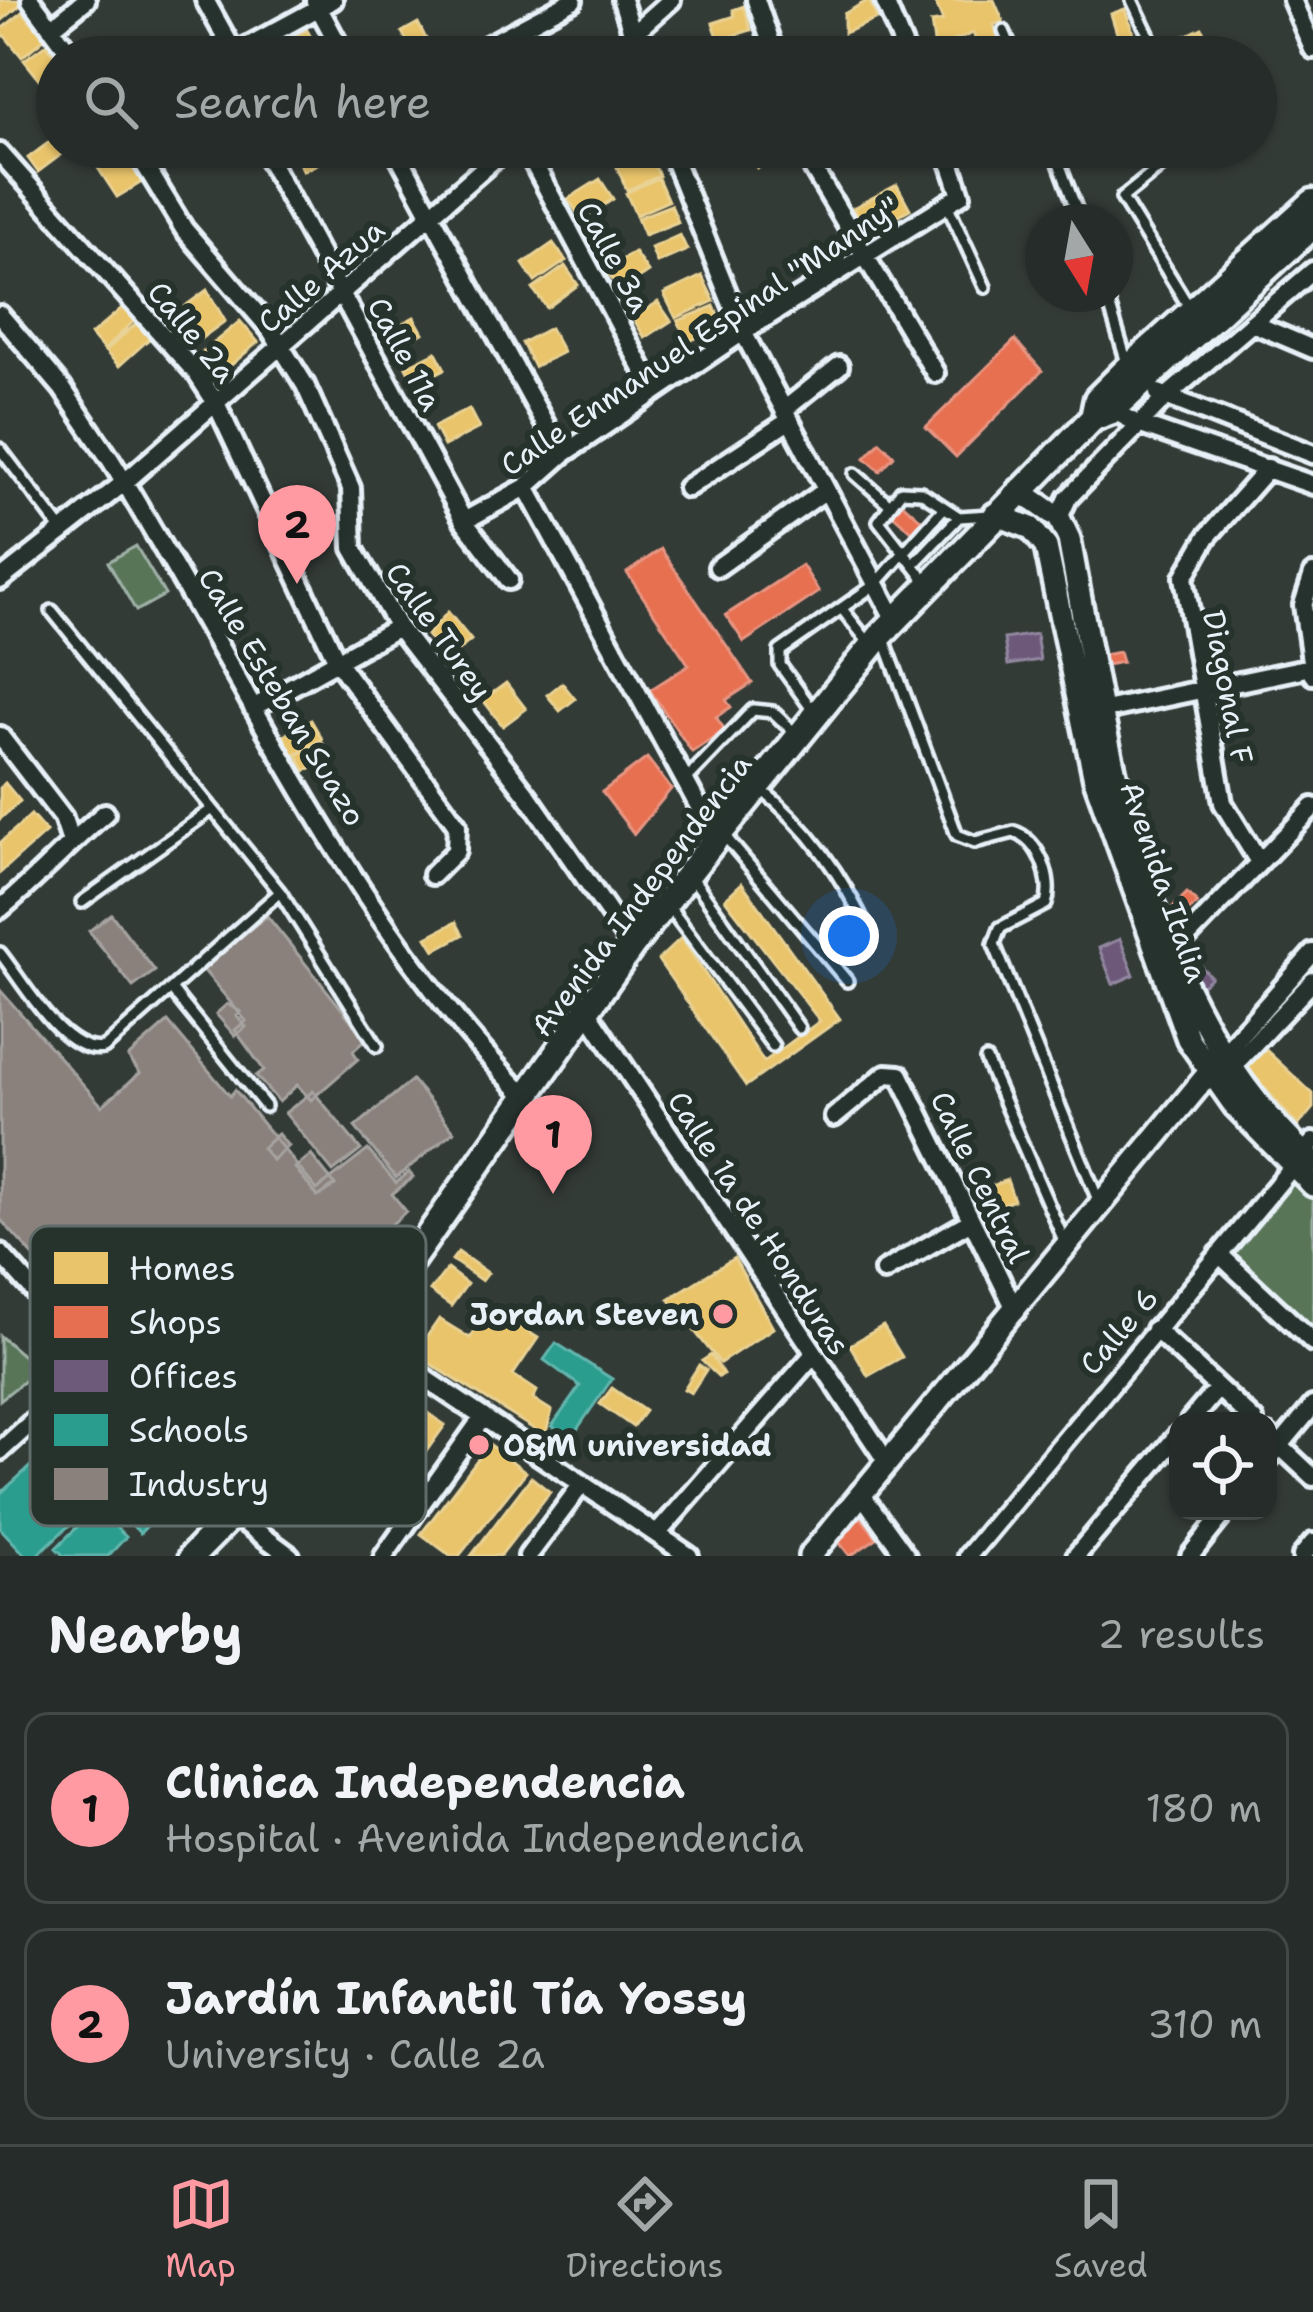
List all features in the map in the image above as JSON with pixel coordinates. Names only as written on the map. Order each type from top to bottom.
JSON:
[{"type":"main road","name":"Avenida Independencia","points":[[426,1243],[632,946],[883,634],[921,574],[995,514],[1131,374],[1313,202]]},
{"type":"main road","name":"Avenida Independencia","points":[[1197,316],[1313,226]]},
{"type":"main road","name":"Avenida Independencia","points":[[204,1550],[223,1526]]},
{"type":"street","points":[[31,0],[57,36]]},
{"type":"street","points":[[51,28],[86,0]]},
{"type":"street","points":[[205,0],[222,36]]},
{"type":"street","points":[[505,36],[573,0]]},
{"type":"street","points":[[622,0],[632,34],[671,0]]},
{"type":"street","points":[[756,0],[769,36]]},
{"type":"street","points":[[884,0],[899,36]]},
{"type":"street","points":[[1292,0],[1313,49]]},
{"type":"street","points":[[264,36],[322,3],[336,36]]},
{"type":"street","name":"Calle 2a","points":[[0,153],[158,327],[216,403],[337,661],[457,825],[456,850],[432,875]]},
{"type":"street","name":"Calle Turey","points":[[147,168],[184,229],[280,347],[345,470],[353,505],[353,548],[398,627],[527,796],[632,946]]},
{"type":"street","name":"Calle 11a","points":[[274,168],[464,521],[509,580]]},
{"type":"street","points":[[406,168],[562,455]]},
{"type":"street","name":"Calle Azua","points":[[0,580],[125,482],[485,168]]},
{"type":"street","name":"Calle 3a","points":[[536,168],[656,392]]},
{"type":"street","points":[[677,168],[743,332],[876,584],[883,634]]},
{"type":"street","points":[[818,168],[935,374]]},
{"type":"street","points":[[949,168],[955,198]]},
{"type":"street","name":"Calle Enmanuel Espinal \"Manny\"","points":[[464,521],[526,487],[562,455],[743,332],[955,198]]},
{"type":"street","points":[[1018,490],[1059,518],[1068,498],[1138,424],[1313,271]]},
{"type":"street","name":"Calle Esteban Suazo","points":[[0,315],[62,388],[125,482],[394,943],[454,1021],[528,1099]]},
{"type":"street","points":[[1252,323],[1313,349]]},
{"type":"street","points":[[687,488],[787,415],[839,366]]},
{"type":"street","points":[[1131,374],[1166,397],[1313,454]]},
{"type":"street","points":[[1101,409],[1313,485]]},
{"type":"street","name":"Diagonal F","points":[[1259,862],[1223,802],[1184,577],[1207,537],[1268,468]]},
{"type":"street","points":[[526,487],[704,816],[721,832]]},
{"type":"street","points":[[718,567],[826,490]]},
{"type":"street","name":"Avenida Italia","points":[[995,514],[1031,528],[1046,547],[1092,713]]},
{"type":"street","name":"Avenida Italia","points":[[1059,518],[1069,539],[1114,843],[1166,958],[1188,1039],[1222,1065],[1305,1156],[1313,1185]]},
{"type":"street","points":[[1092,713],[1312,671],[1303,605],[1313,574]]},
{"type":"street","points":[[254,708],[398,627]]},
{"type":"street","points":[[3,748],[63,818],[71,842]]},
{"type":"street","points":[[1166,958],[1313,807]]},
{"type":"street","points":[[0,909],[62,859],[71,842],[105,813]]},
{"type":"street","points":[[810,1556],[1313,953]]},
{"type":"street","points":[[1222,1065],[1313,981]]},
{"type":"street","name":"Calle 1a de Honduras","points":[[588,1012],[812,1356],[887,1462]]},
{"type":"street","name":"Calle Central","points":[[834,1117],[886,1074],[900,1075],[1016,1311]]},
{"type":"street","name":"Calle 6","points":[[968,1556],[1305,1156]]},
{"type":"street","points":[[884,1270],[971,1221]]},
{"type":"street","points":[[0,1253],[30,1286]]},
{"type":"street","points":[[1219,1254],[1313,1342]]},
{"type":"street","points":[[1155,1329],[1243,1412]]},
{"type":"street","points":[[657,1534],[812,1356]]},
{"type":"street","points":[[426,1379],[689,1556]]},
{"type":"street","points":[[1198,1412],[1218,1388]]},
{"type":"street","points":[[1277,1442],[1313,1406]]},
{"type":"street","points":[[426,1497],[483,1417]]},
{"type":"street","points":[[0,1451],[30,1424]]},
{"type":"street","points":[[1076,1556],[1169,1446]]},
{"type":"street","points":[[1277,1451],[1313,1477]]},
{"type":"street","points":[[528,1556],[582,1484]]},
{"type":"street","points":[[860,1492],[906,1556]]},
{"type":"street","points":[[1190,1556],[1219,1520]]},
{"type":"street","points":[[249,1526],[290,1556]]},
{"type":"street","points":[[384,1556],[405,1526]]},
{"type":"street","points":[[1301,1556],[1313,1543]]},
{"type":"lane","points":[[1132,0],[1149,36]]},
{"type":"lane","points":[[1004,31],[1006,36]]},
{"type":"lane","points":[[1061,168],[1075,204]]},
{"type":"lane","points":[[1159,168],[1122,198],[1197,316]]},
{"type":"lane","points":[[955,198],[985,287]]},
{"type":"lane","points":[[1112,312],[1131,374]]},
{"type":"lane","points":[[0,448],[64,532]]},
{"type":"lane","points":[[855,474],[889,504]]},
{"type":"lane","points":[[959,517],[921,574],[880,521],[889,504],[911,488],[959,517],[995,514]]},
{"type":"lane","points":[[817,716],[780,665],[780,651],[876,584],[942,510]]},
{"type":"lane","points":[[842,609],[883,634],[957,836],[975,842],[1014,832],[1024,834],[1036,850],[1049,886],[1046,904],[1000,928],[994,944],[1102,1208]]},
{"type":"lane","points":[[52,610],[280,892],[377,1046]]},
{"type":"lane","points":[[685,781],[753,710],[773,712],[798,736]]},
{"type":"lane","points":[[758,787],[797,818],[846,883],[870,935]]},
{"type":"lane","points":[[82,902],[211,810]]},
{"type":"lane","points":[[721,832],[847,981]]},
{"type":"lane","points":[[689,873],[799,1028]]},
{"type":"lane","points":[[0,952],[71,1041],[92,1050],[104,1048],[280,892]]},
{"type":"lane","points":[[667,904],[773,1046]]},
{"type":"lane","points":[[171,989],[265,1106]]},
{"type":"lane","points":[[986,1060],[1067,1248]]},
{"type":"green space","points":[[136,546],[165,595],[136,611],[108,562]]},
{"type":"green space","points":[[1292,1166],[1313,1185],[1313,1342],[1219,1254]]},
{"type":"green space","points":[[0,1336],[30,1361],[30,1376],[0,1400]]},
{"type":"building: Homes","points":[[0,0],[23,0],[24,2],[0,22]]},
{"type":"building: Homes","points":[[869,0],[877,19],[844,33],[844,14]]},
{"type":"building: Homes","points":[[934,0],[994,0],[1003,21],[994,25],[998,36],[933,36],[931,23],[943,21]]},
{"type":"building: Homes","points":[[744,6],[751,30],[718,36],[713,23],[735,16],[733,10]]},
{"type":"building: Homes","points":[[1125,9],[1134,35],[1118,36],[1111,14]]},
{"type":"building: Homes","points":[[23,12],[43,36],[36,36],[36,45],[22,57],[0,30]]},
{"type":"building: Homes","points":[[418,23],[424,36],[404,36],[402,32]]},
{"type":"building: Homes","points":[[36,51],[36,75],[24,60]]},
{"type":"building: Homes","points":[[98,168],[133,168],[142,182],[117,197]]},
{"type":"building: Homes","points":[[617,168],[656,168],[659,176],[627,190]]},
{"type":"building: Homes","points":[[658,178],[668,201],[636,215],[626,193]]},
{"type":"building: Homes","points":[[600,179],[613,199],[582,220],[568,199]]},
{"type":"building: Homes","points":[[897,185],[910,209],[866,233],[853,208]]},
{"type":"building: Homes","points":[[671,205],[678,222],[644,235],[637,218]]},
{"type":"building: Homes","points":[[680,235],[687,250],[657,263],[651,248]]},
{"type":"building: Homes","points":[[553,243],[566,261],[535,282],[523,264]]},
{"type":"building: Homes","points":[[634,252],[648,272],[620,291],[606,270]]},
{"type":"building: Homes","points":[[565,266],[578,285],[547,308],[533,289]]},
{"type":"building: Homes","points":[[702,276],[714,301],[676,318],[664,294]]},
{"type":"building: Homes","points":[[207,290],[225,321],[199,340],[177,312]]},
{"type":"building: Homes","points":[[658,302],[671,321],[645,338],[633,318]]},
{"type":"building: Homes","points":[[714,306],[723,326],[687,342],[678,321]]},
{"type":"building: Homes","points":[[123,307],[135,320],[104,350],[91,335]]},
{"type":"building: Homes","points":[[414,317],[423,333],[392,350],[383,334]]},
{"type":"building: Homes","points":[[240,321],[258,342],[216,378],[198,356]]},
{"type":"building: Homes","points":[[137,323],[150,338],[119,366],[105,351]]},
{"type":"building: Homes","points":[[550,328],[563,352],[534,367],[522,343]]},
{"type":"building: Homes","points":[[436,352],[445,369],[415,384],[406,367]]},
{"type":"building: Homes","points":[[469,409],[479,428],[444,446],[434,427]]},
{"type":"building: Homes","points":[[448,612],[471,640],[453,655],[449,650],[443,655],[427,635]]},
{"type":"building: Homes","points":[[506,683],[526,709],[503,726],[483,700]]},
{"type":"building: Homes","points":[[562,683],[575,699],[560,711],[547,695]]},
{"type":"building: Homes","points":[[311,720],[322,739],[292,756],[281,737]]},
{"type":"building: Homes","points":[[322,742],[331,757],[305,771],[297,755]]},
{"type":"building: Homes","points":[[5,783],[20,801],[0,819],[0,788]]},
{"type":"building: Homes","points":[[31,815],[46,832],[0,873],[0,843]]},
{"type":"building: Homes","points":[[742,883],[840,1019],[746,1086],[658,960],[681,938],[764,1062],[820,1021],[725,899]]},
{"type":"building: Homes","points":[[456,922],[463,935],[435,950],[427,937]]},
{"type":"building: Homes","points":[[1266,1050],[1313,1094],[1313,1108],[1298,1126],[1247,1067]]},
{"type":"building: Homes","points":[[1007,1180],[1014,1200],[985,1211],[977,1192]]},
{"type":"building: Homes","points":[[458,1252],[488,1273],[482,1281],[452,1260]]},
{"type":"building: Homes","name":"Jordan Steven","points":[[734,1258],[773,1328],[720,1363],[669,1299]]},
{"type":"building: Homes","points":[[447,1269],[467,1284],[451,1306],[430,1291]]},
{"type":"building: Homes","points":[[490,1308],[538,1338],[513,1375],[537,1391],[533,1399],[552,1411],[545,1436],[426,1361],[426,1338],[439,1319],[470,1338]]},
{"type":"building: Homes","points":[[883,1326],[902,1357],[868,1376],[850,1345]]},
{"type":"building: Homes","points":[[711,1355],[723,1374],[719,1377],[702,1361]]},
{"type":"building: Homes","points":[[699,1365],[706,1370],[691,1393],[684,1389]]},
{"type":"building: Homes","points":[[612,1388],[645,1411],[633,1427],[600,1404]]},
{"type":"building: Homes","points":[[426,1412],[445,1425],[426,1452]]},
{"type":"building: Homes","points":[[489,1444],[526,1472],[459,1556],[451,1556],[421,1534]]},
{"type":"building: Homes","points":[[531,1477],[550,1492],[500,1556],[471,1556]]},
{"type":"building: Shops","points":[[1015,340],[1042,371],[956,457],[926,427]]},
{"type":"building: Shops","points":[[880,442],[894,456],[880,471],[865,458]]},
{"type":"building: Shops","points":[[899,500],[926,524],[916,535],[889,511]]},
{"type":"building: Shops","points":[[661,549],[752,683],[726,700],[731,707],[716,717],[725,730],[692,752],[650,690],[689,665],[627,573]]},
{"type":"building: Shops","points":[[802,565],[819,592],[744,642],[726,615]]},
{"type":"building: Shops","points":[[1119,652],[1122,662],[1106,665],[1104,655]]},
{"type":"building: Shops","points":[[647,758],[671,789],[634,834],[602,792]]},
{"type":"building: Shops","points":[[1187,893],[1197,903],[1173,927],[1163,917]]},
{"type":"building: Shops","points":[[860,1516],[877,1538],[850,1556],[834,1536]]},
{"type":"building: Offices","points":[[1036,634],[1040,660],[1008,665],[1004,639]]},
{"type":"building: Offices","points":[[1120,939],[1134,975],[1113,984],[1099,948]]},
{"type":"building: Offices","points":[[1193,958],[1211,977],[1198,989],[1186,965]]},
{"type":"building: Schools","points":[[556,1343],[612,1379],[571,1438],[552,1426],[580,1386],[544,1360]]},
{"type":"building: Schools","points":[[30,1467],[30,1526],[69,1526],[36,1556],[26,1556],[0,1528],[0,1494]]},
{"type":"building: Schools","points":[[78,1526],[115,1526],[126,1537],[108,1556],[64,1556],[56,1548]]},
{"type":"building: Industry","points":[[111,914],[155,971],[133,987],[89,931]]},
{"type":"building: Industry","points":[[267,916],[366,1039],[353,1051],[358,1059],[311,1100],[297,1085],[279,1102],[256,1076],[264,1070],[235,1030],[246,1021],[201,967]]},
{"type":"building: Industry","points":[[0,990],[102,1106],[140,1073],[128,1057],[168,1022],[230,1096],[235,1090],[317,1190],[368,1150],[396,1183],[409,1172],[413,1177],[392,1194],[406,1211],[390,1226],[30,1226],[30,1252],[0,1219]]},
{"type":"building: Industry","points":[[227,1004],[241,1012],[237,1016],[246,1027],[235,1036],[216,1014]]},
{"type":"building: Industry","points":[[412,1080],[454,1131],[396,1178],[355,1127]]},
{"type":"building: Industry","points":[[313,1091],[361,1150],[333,1172],[285,1113]]},
{"type":"building: Industry","points":[[278,1134],[288,1146],[272,1160],[262,1148]]},
{"type":"building: Industry","points":[[311,1155],[335,1185],[318,1197],[295,1168]]},
{"type":"place","name":"Jardín Infantil Tía Yossy","points":[[297,584]]},
{"type":"place","name":"Clinica Independencia","points":[[553,1194]]},
{"type":"place","name":"Jordan Steven","points":[[723,1314]]},
{"type":"place","name":"O&M universidad","points":[[479,1445]]}]
